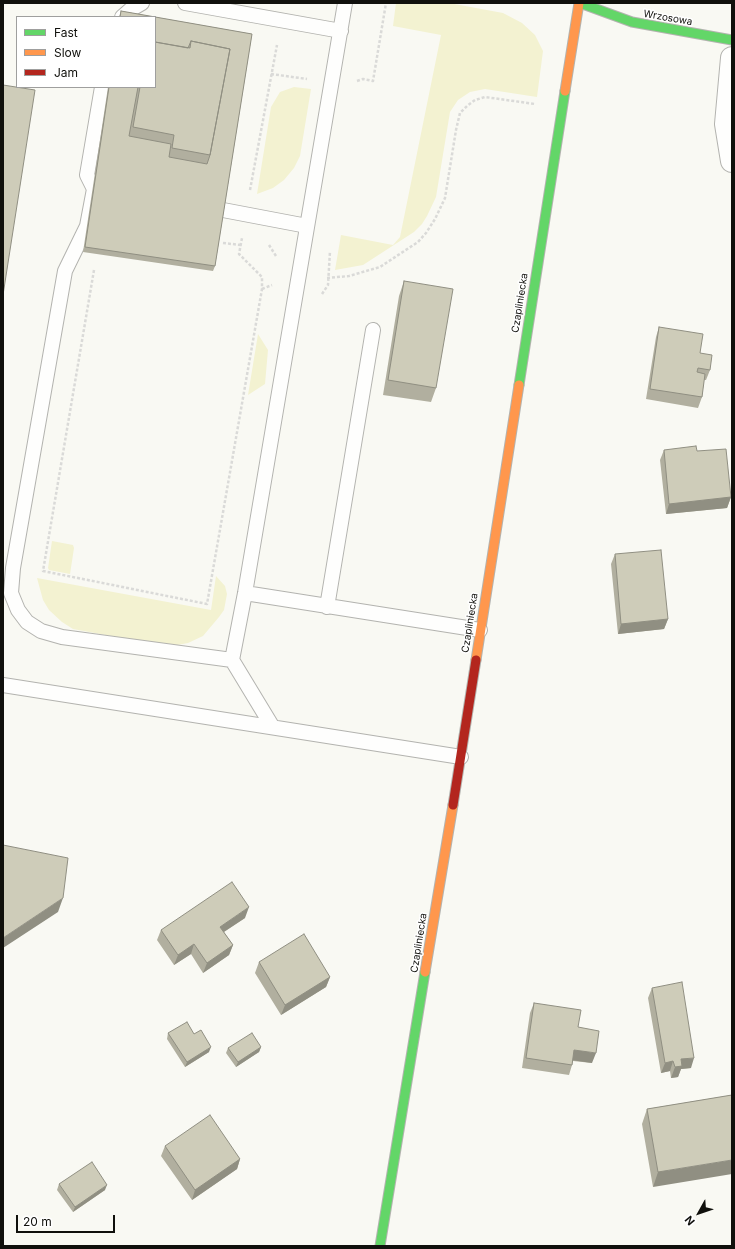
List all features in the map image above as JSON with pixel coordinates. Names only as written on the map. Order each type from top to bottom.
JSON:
[{"type":"main road","name":"Wrzosowa","points":[[579,3],[632,22],[732,40]]},
{"type":"main road","name":"Czapliniecka","points":[[380,1246],[461,757],[579,3]]},
{"type":"street","points":[[732,58],[726,124],[732,161]]},
{"type":"lane","points":[[123,16],[142,3]]},
{"type":"lane","points":[[185,3],[341,31]]},
{"type":"lane","points":[[272,726],[232,660],[245,593],[345,3]]},
{"type":"lane","points":[[102,88],[87,175],[94,189],[87,226],[65,271],[14,561],[11,593],[18,610],[27,622],[41,631],[62,637],[232,660]]},
{"type":"lane","points":[[223,210],[307,226]]},
{"type":"lane","points":[[327,607],[373,330]]},
{"type":"lane","points":[[245,593],[480,630]]},
{"type":"lane","points":[[3,685],[272,726],[461,757]]},
{"type":"path","points":[[246,214],[281,20]]},
{"type":"path","points":[[321,277],[349,276],[380,267],[418,242],[426,233],[436,220],[445,198],[457,123],[460,113],[471,103],[475,100],[486,97],[542,104]]},
{"type":"path","points":[[95,267],[43,571],[207,604],[262,289],[262,277],[239,254],[242,236],[248,238]]},
{"type":"path","points":[[224,243],[241,245]]},
{"type":"path","points":[[267,243],[277,258]]},
{"type":"green space","points":[[396,3],[449,3],[503,13],[522,23],[535,35],[543,51],[537,97],[485,89],[470,92],[458,100],[450,112],[436,197],[422,224],[414,232],[363,265],[335,270],[341,235],[393,245],[400,237],[441,35],[393,26]]},
{"type":"green space","points":[[294,87],[311,89],[300,156],[294,168],[284,180],[273,188],[257,194],[271,107],[280,92]]},
{"type":"green space","points":[[258,334],[268,350],[265,384],[248,395]]},
{"type":"green space","points":[[52,541],[73,545],[74,548],[70,574],[49,570],[48,568]]},
{"type":"green space","points":[[216,576],[225,586],[227,594],[224,610],[203,636],[188,643],[172,646],[73,629],[62,622],[49,610],[43,600],[37,578],[211,610]]},
{"type":"building","points":[[121,11],[149,16],[120,16]]},
{"type":"building","points":[[156,17],[252,34],[215,266],[85,247],[109,88],[138,88],[129,136],[171,144],[169,157],[207,164],[230,49],[191,41],[188,48],[156,42]]},
{"type":"building","points":[[191,41],[230,49],[210,155],[172,148],[174,135],[133,127],[140,88],[156,88],[156,42],[190,48]]},
{"type":"building","points":[[3,85],[35,90],[3,295]]},
{"type":"building","points":[[404,281],[453,289],[436,388],[388,380]]},
{"type":"building","points":[[659,327],[703,334],[700,353],[712,355],[710,370],[698,368],[697,372],[705,374],[702,397],[650,389]]},
{"type":"building","points":[[696,446],[697,451],[726,449],[731,497],[669,504],[664,450]]},
{"type":"building","points":[[661,550],[668,619],[621,624],[615,554]]},
{"type":"building","points":[[3,845],[68,858],[63,898],[3,938]]},
{"type":"building","points":[[232,882],[249,907],[220,927],[233,945],[207,963],[194,944],[178,955],[161,930]]},
{"type":"building","points":[[304,934],[330,977],[285,1005],[259,962]]},
{"type":"building","points":[[682,982],[694,1058],[681,1059],[682,1066],[675,1067],[673,1061],[665,1063],[652,988]]},
{"type":"building","points":[[534,1003],[581,1010],[578,1027],[599,1031],[596,1053],[574,1050],[572,1065],[526,1058]]},
{"type":"building","points":[[187,1022],[194,1034],[201,1030],[211,1047],[187,1062],[168,1033]]},
{"type":"building","points":[[252,1033],[261,1047],[238,1062],[228,1048]]},
{"type":"building","points":[[732,1095],[732,1160],[658,1172],[647,1109]]},
{"type":"building","points":[[210,1115],[240,1159],[195,1190],[165,1146]]},
{"type":"building","points":[[92,1162],[107,1185],[75,1207],[59,1184]]},
{"type":"traffic: fast","points":[[580,3],[632,22],[732,40]]},
{"type":"traffic: fast","points":[[519,385],[565,91]]},
{"type":"traffic: fast","points":[[380,1246],[425,972]]},
{"type":"traffic: slow","points":[[565,91],[579,3]]},
{"type":"traffic: slow","points":[[476,660],[519,385]]},
{"type":"traffic: slow","points":[[425,972],[453,805]]},
{"type":"traffic: jam","points":[[453,805],[476,660]]}]
